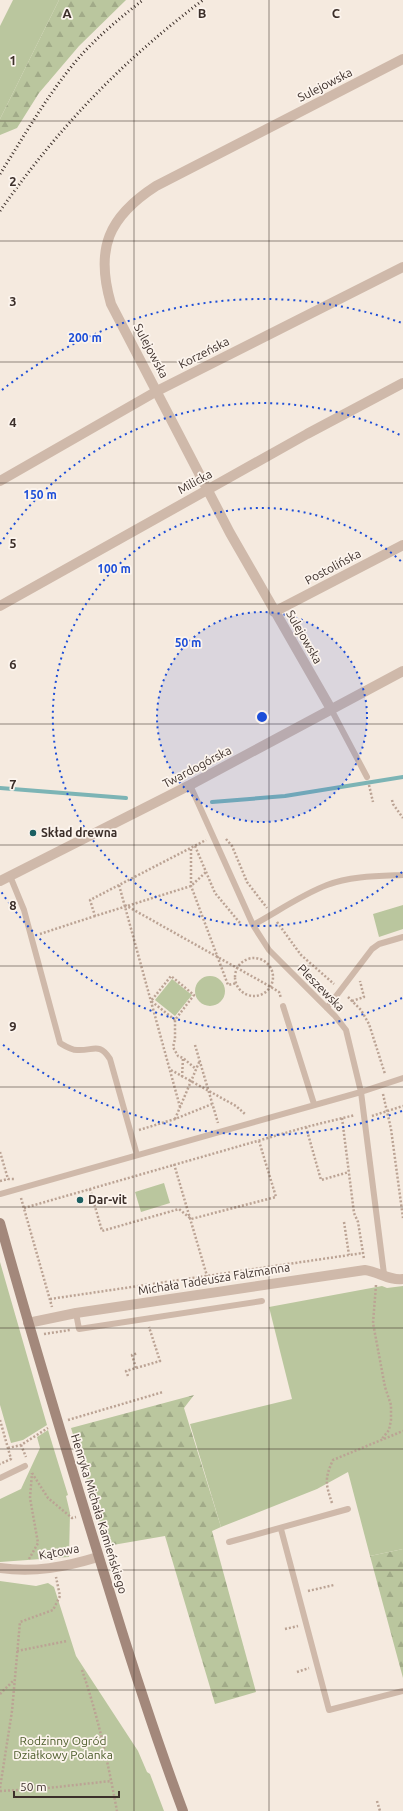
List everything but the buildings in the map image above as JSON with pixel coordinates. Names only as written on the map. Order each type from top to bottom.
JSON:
[{"type":"street","name":"Sulejowska","points":[[331,709],[274,612],[207,490],[111,304],[107,289],[104,257],[108,240],[114,225],[123,212],[141,196],[156,186],[403,59]]},
{"type":"street","name":"Korzeńska","points":[[0,481],[157,391],[403,267]]},
{"type":"street","name":"Milicka","points":[[0,606],[207,490],[403,383]]},
{"type":"street","name":"Postolińska","points":[[274,612],[403,545]]},
{"type":"street","name":"Twardogórska","points":[[0,881],[190,786],[403,671]]},
{"type":"street","name":"Henryka Michała Kamieńskiego","points":[[0,1222],[28,1323],[98,1557],[148,1713],[184,1811]]},
{"type":"street","name":"Michała Tadeusza Falzmanna","points":[[28,1323],[76,1313],[365,1270],[384,1274],[396,1280],[403,1279]]},
{"type":"street","name":"Kątowa","points":[[0,1568],[26,1570],[52,1569],[98,1557]]},
{"type":"lane","name":"Sulejowska","points":[[331,709],[367,777]]},
{"type":"lane","name":"Pleszewska","points":[[190,786],[253,925],[269,950],[327,1008],[346,1030],[361,1092],[384,1274]]},
{"type":"lane","points":[[253,925],[326,885],[350,879],[403,875]]},
{"type":"lane","points":[[10,876],[21,898],[60,1043],[76,1051],[99,1048],[105,1051],[110,1059],[137,1155]]},
{"type":"lane","points":[[327,1008],[372,949],[379,944],[403,937]]},
{"type":"lane","points":[[283,1006],[314,1104]]},
{"type":"lane","points":[[0,1194],[314,1104],[361,1092],[403,1078]]},
{"type":"lane","points":[[76,1313],[79,1329],[262,1301]]},
{"type":"lane","points":[[0,1478],[27,1464]]},
{"type":"lane","points":[[229,1542],[281,1529],[348,1509]]},
{"type":"lane","points":[[281,1529],[329,1710],[403,1691]]},
{"type":"path","points":[[370,790],[373,802]]},
{"type":"path","points":[[392,800],[393,804],[403,818]]},
{"type":"path","points":[[95,916],[90,900],[191,849],[213,836],[223,835],[232,846],[247,882],[301,955],[361,1010],[369,1024],[388,1083]]},
{"type":"path","points":[[195,846],[215,893],[244,928],[253,925]]},
{"type":"path","points":[[191,849],[191,886],[228,985],[236,983]]},
{"type":"path","points":[[31,936],[191,886],[206,872]]},
{"type":"path","points":[[119,885],[180,1107]]},
{"type":"path","points":[[126,906],[237,967],[279,992],[283,1006]]},
{"type":"path","points":[[259,957],[268,961],[274,974],[271,987],[268,991],[253,997],[246,994],[238,988],[236,983],[235,977],[237,967],[249,959],[259,957]]},
{"type":"path","points":[[352,1001],[364,997],[356,969]]},
{"type":"path","points":[[151,1001],[171,976],[194,995],[174,1020],[175,1039],[173,1047],[178,1056],[183,1058],[196,1069]]},
{"type":"path","points":[[151,1001],[174,1020]]},
{"type":"path","points":[[195,1045],[220,1131]]},
{"type":"path","points":[[182,1077],[183,1058]]},
{"type":"path","points":[[175,1119],[200,1060]]},
{"type":"path","points":[[170,1070],[236,1106],[247,1116],[248,1123]]},
{"type":"path","points":[[380,1086],[387,1111],[403,1218]]},
{"type":"path","points":[[131,1132],[175,1119],[212,1104]]},
{"type":"path","points":[[24,1208],[306,1127],[342,1118],[364,1116],[403,1106]]},
{"type":"path","points":[[342,1118],[354,1213],[358,1222],[365,1270]]},
{"type":"path","points":[[306,1127],[321,1180],[349,1172]]},
{"type":"path","points":[[191,1219],[276,1197],[259,1141]]},
{"type":"path","points":[[0,1152],[8,1179]]},
{"type":"path","points":[[174,1164],[207,1276]]},
{"type":"path","points":[[0,1181],[15,1179],[17,1184]]},
{"type":"path","points":[[90,1189],[102,1231],[179,1209],[191,1219]]},
{"type":"path","points":[[20,1195],[55,1317]]},
{"type":"path","points":[[344,1222],[349,1255]]},
{"type":"path","points":[[50,1299],[363,1253]]},
{"type":"path","points":[[376,1285],[373,1323],[385,1387],[391,1405],[389,1430],[381,1440]]},
{"type":"path","points":[[128,1376],[126,1371],[160,1361],[147,1318]]},
{"type":"path","points":[[41,1334],[79,1329]]},
{"type":"path","points":[[136,1368],[132,1355],[138,1353]]},
{"type":"path","points":[[78,1417],[163,1392]]},
{"type":"path","points":[[0,1420],[11,1459],[0,1464]]},
{"type":"path","points":[[8,1448],[21,1445],[50,1427]]},
{"type":"path","points":[[335,1513],[326,1487],[326,1479],[333,1460],[403,1431]]},
{"type":"path","points":[[21,1445],[27,1464],[32,1473],[54,1504],[72,1518],[77,1517]]},
{"type":"path","points":[[26,1570],[29,1557],[38,1543],[30,1498],[32,1473]]},
{"type":"path","points":[[52,1569],[59,1590],[60,1596],[58,1602],[53,1610],[20,1622],[12,1711],[0,1789],[39,1789],[111,1781]]},
{"type":"path","points":[[298,1594],[334,1584]]},
{"type":"path","points":[[17,1650],[67,1641]]},
{"type":"path","points":[[82,1670],[92,1700],[111,1781],[116,1811]]},
{"type":"path","points":[[0,1694],[15,1679]]},
{"type":"path","points":[[377,1801],[380,1811]]},
{"type":"green space","points":[[13,0],[59,0],[0,119],[0,26]]},
{"type":"green space","points":[[59,0],[126,0],[79,46],[39,93],[17,128],[0,135],[0,119]]},
{"type":"green space","points":[[403,905],[403,929],[379,937],[373,914]]},
{"type":"green space","points":[[210,976],[216,977],[224,985],[224,997],[216,1005],[210,1006],[204,1005],[196,997],[195,991],[196,985],[204,977]]},
{"type":"green space","points":[[172,979],[192,995],[175,1016],[155,1000]]},
{"type":"green space","points":[[164,1183],[170,1203],[141,1212],[135,1192]]},
{"type":"green space","points":[[0,1262],[47,1425],[23,1440],[11,1443],[0,1405]]},
{"type":"green space","points":[[382,1286],[387,1288],[403,1286],[403,1549],[370,1556],[348,1472],[317,1489],[221,1527],[190,1424],[292,1399],[269,1307]]},
{"type":"green space","points":[[194,1395],[184,1408],[221,1527],[212,1531],[256,1692],[215,1704],[165,1536],[107,1546],[71,1428]]},
{"type":"green space","points":[[48,1430],[68,1495],[66,1496],[70,1513],[69,1557],[0,1562],[0,1499],[21,1489],[40,1448],[37,1437]]},
{"type":"green space","points":[[403,1549],[403,1678],[370,1556]]},
{"type":"green space","name":"Rodzinny Ogród Działkowy Polanka","points":[[0,1581],[36,1586],[48,1583],[54,1587],[76,1656],[138,1751],[147,1772],[150,1774],[164,1811],[0,1811]]},
{"type":"waterway","points":[[212,802],[285,796],[403,777]]},
{"type":"waterway","points":[[0,788],[126,798]]},
{"type":"railway","points":[[0,174],[39,112],[71,67],[104,32],[143,0]]},
{"type":"railway","points":[[0,211],[45,151],[93,97],[145,47],[203,0]]},
{"type":"place","name":"Skład drewna","points":[[33,833]]},
{"type":"place","name":"Dar-vit","points":[[80,1200]]}]
